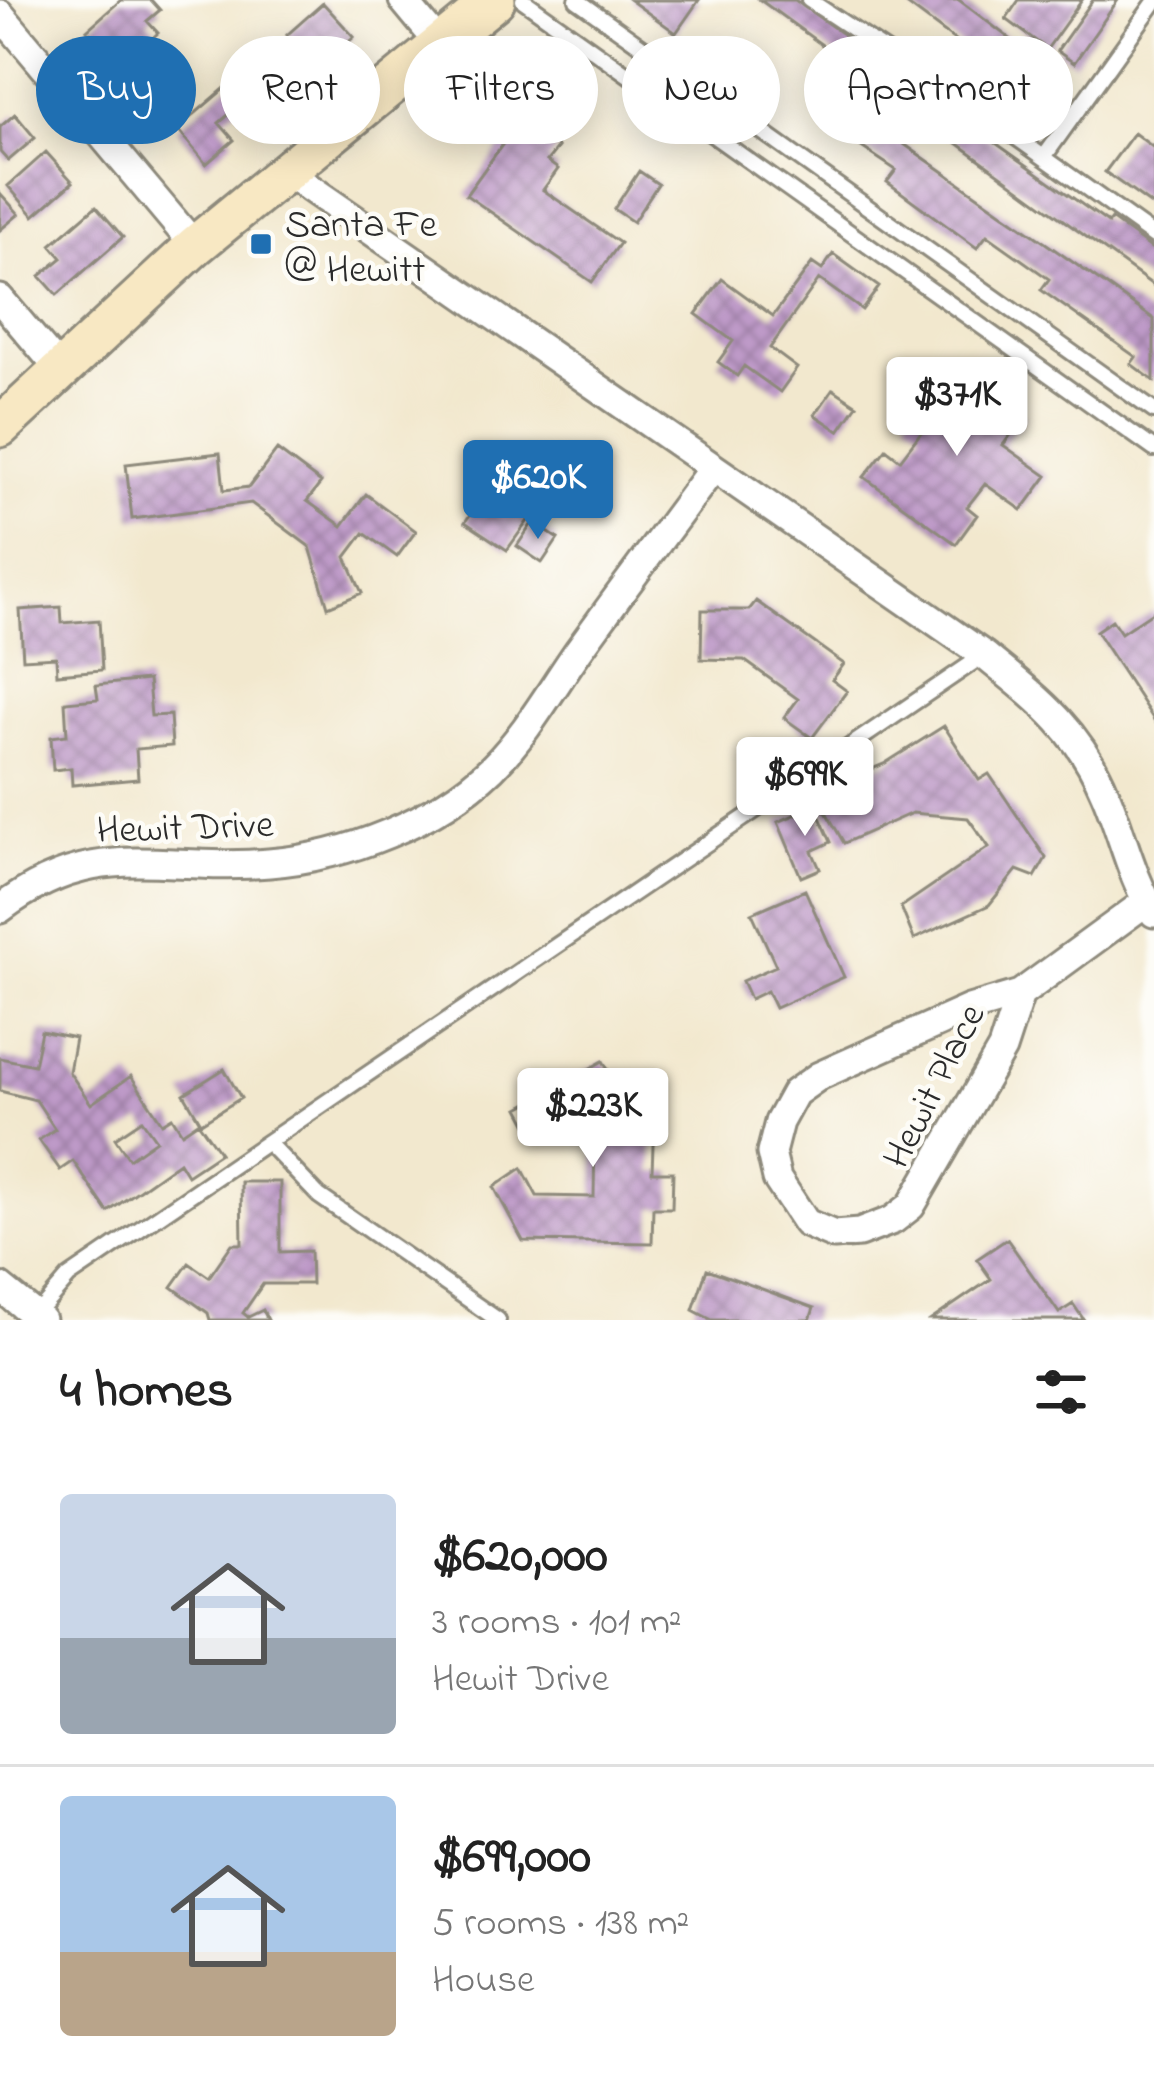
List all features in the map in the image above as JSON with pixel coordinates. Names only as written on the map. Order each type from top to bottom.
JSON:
[{"type":"main road","points":[[454,36],[495,0]]},
{"type":"main road","points":[[0,427],[195,246],[404,78]]},
{"type":"street","points":[[403,0],[433,36]]},
{"type":"street","points":[[0,14],[195,246]]},
{"type":"street","points":[[288,173],[984,655],[1059,717],[1085,751],[1105,791],[1150,908]]},
{"type":"street","points":[[0,299],[62,371]]},
{"type":"street","name":"Hewit Drive","points":[[0,909],[29,887],[68,870],[113,860],[228,866],[276,863],[344,850],[423,816],[491,769],[541,710],[713,468]]},
{"type":"street","name":"Hewit Place","points":[[1021,994],[1002,1049],[911,1206],[893,1220],[859,1233],[834,1235],[806,1223],[777,1179],[771,1153],[779,1122],[795,1093],[819,1076],[969,1009],[1021,994],[1150,908]]},
{"type":"street","points":[[0,1287],[38,1318]]},
{"type":"lane","points":[[523,0],[1154,449]]},
{"type":"lane","points":[[577,0],[1154,411]]},
{"type":"lane","points":[[809,0],[1154,236]]},
{"type":"lane","points":[[1044,157],[1154,3]]},
{"type":"lane","points":[[38,1318],[69,1277],[984,655]]},
{"type":"lane","points":[[270,1144],[319,1196],[498,1320]]},
{"type":"building","points":[[121,0],[151,0],[160,10],[147,21],[158,33],[155,36],[92,36],[87,30]]},
{"type":"building","points":[[630,0],[699,0],[676,33]]},
{"type":"building","points":[[760,0],[795,0],[846,36],[810,36]]},
{"type":"building","points":[[901,0],[959,0],[1006,36],[949,36]]},
{"type":"building","points":[[1019,0],[1082,0],[1056,36],[1029,36],[1006,19]]},
{"type":"building","points":[[1093,0],[1118,0],[1074,63],[1073,36],[1068,36]]},
{"type":"building","points":[[323,3],[353,36],[288,36]]},
{"type":"building","points":[[220,92],[220,144],[229,144],[206,164],[189,144],[196,144],[196,113]]},
{"type":"building","points":[[15,114],[35,138],[8,161],[0,152],[0,127]]},
{"type":"building","points":[[1134,133],[1154,148],[1154,207],[1105,172]]},
{"type":"building","points":[[503,144],[554,144],[558,147],[547,161],[558,169],[543,190],[620,243],[592,282],[466,195]]},
{"type":"building","points":[[857,144],[904,144],[1154,319],[1154,381],[1131,364],[1136,357],[1041,290],[1049,279],[987,235],[977,248],[887,182],[896,170]]},
{"type":"building","points":[[958,144],[997,144],[1154,250],[1154,286]]},
{"type":"building","points":[[46,152],[73,182],[34,216],[8,186]]},
{"type":"building","points":[[639,171],[658,184],[633,222],[614,209]]},
{"type":"building","points":[[0,193],[19,214],[0,230]]},
{"type":"building","points":[[96,206],[123,237],[57,295],[40,276],[62,258],[51,245]]},
{"type":"building","points":[[833,254],[879,287],[862,310],[819,279],[770,348],[797,368],[780,392],[744,366],[737,376],[718,362],[733,341],[696,314],[722,279],[773,316],[812,263],[822,270]]},
{"type":"building","points":[[964,372],[1025,416],[1003,445],[1047,476],[1022,510],[985,484],[967,507],[977,515],[956,544],[864,477],[886,449],[900,460],[922,431],[906,419],[928,390],[942,401]]},
{"type":"building","points":[[833,389],[857,405],[839,431],[815,415]]},
{"type":"building","points":[[277,450],[321,483],[307,501],[342,526],[366,494],[416,531],[397,557],[364,533],[346,557],[362,593],[328,607],[310,547],[251,503],[132,519],[126,464],[220,453],[224,490],[249,487]]},
{"type":"building","points":[[490,486],[532,515],[507,550],[465,522]]},
{"type":"building","points":[[533,522],[558,539],[542,563],[517,546]]},
{"type":"building","points":[[756,601],[844,664],[832,680],[847,691],[812,738],[784,718],[798,699],[744,660],[701,659],[702,610],[749,610]]},
{"type":"building","points":[[61,607],[62,623],[99,620],[102,670],[57,674],[56,657],[23,659],[20,610]]},
{"type":"building","points":[[1154,611],[1154,720],[1096,631],[1112,620],[1121,633]]},
{"type":"building","points":[[148,680],[151,716],[170,715],[172,746],[136,749],[138,779],[72,785],[71,768],[53,770],[51,737],[67,735],[65,702],[98,699],[96,685]]},
{"type":"building","points":[[944,726],[979,780],[989,774],[1046,858],[1035,877],[1017,870],[989,905],[914,939],[901,907],[989,847],[968,818],[912,813],[844,843],[822,805],[834,798],[823,777],[843,764],[851,778],[884,764]]},
{"type":"building","points":[[815,806],[831,842],[812,851],[820,869],[801,877],[778,822]]},
{"type":"building","points":[[805,890],[844,977],[775,1008],[767,991],[750,999],[742,981],[776,966],[752,913]]},
{"type":"building","points":[[41,1031],[75,1038],[69,1072],[91,1104],[131,1076],[162,1123],[172,1117],[182,1133],[198,1122],[220,1153],[187,1175],[179,1162],[108,1212],[73,1161],[60,1170],[39,1140],[55,1129],[36,1100],[0,1091],[0,1058],[34,1065]],"holes":[[[142,1120],[156,1140],[129,1159],[115,1138]]]},
{"type":"building","points":[[603,1061],[636,1118],[654,1119],[652,1172],[673,1172],[672,1208],[653,1208],[652,1243],[523,1241],[494,1187],[522,1168],[537,1196],[594,1197],[595,1133],[582,1110],[534,1136],[519,1108]]},
{"type":"building","points":[[224,1069],[241,1098],[201,1123],[184,1094]]},
{"type":"building","points":[[241,1182],[280,1182],[280,1252],[310,1251],[311,1284],[263,1284],[243,1313],[248,1317],[263,1310],[268,1320],[210,1320],[208,1313],[172,1287],[189,1263],[209,1277],[232,1244],[242,1244]]},
{"type":"building","points":[[1007,1239],[1059,1313],[1073,1304],[1084,1320],[931,1320],[991,1279],[977,1259]]},
{"type":"building","points":[[707,1269],[814,1308],[810,1320],[712,1320],[693,1310]]},
{"type":"place","name":"Santa Fe @ Hewitt","points":[[261,244]]}]
